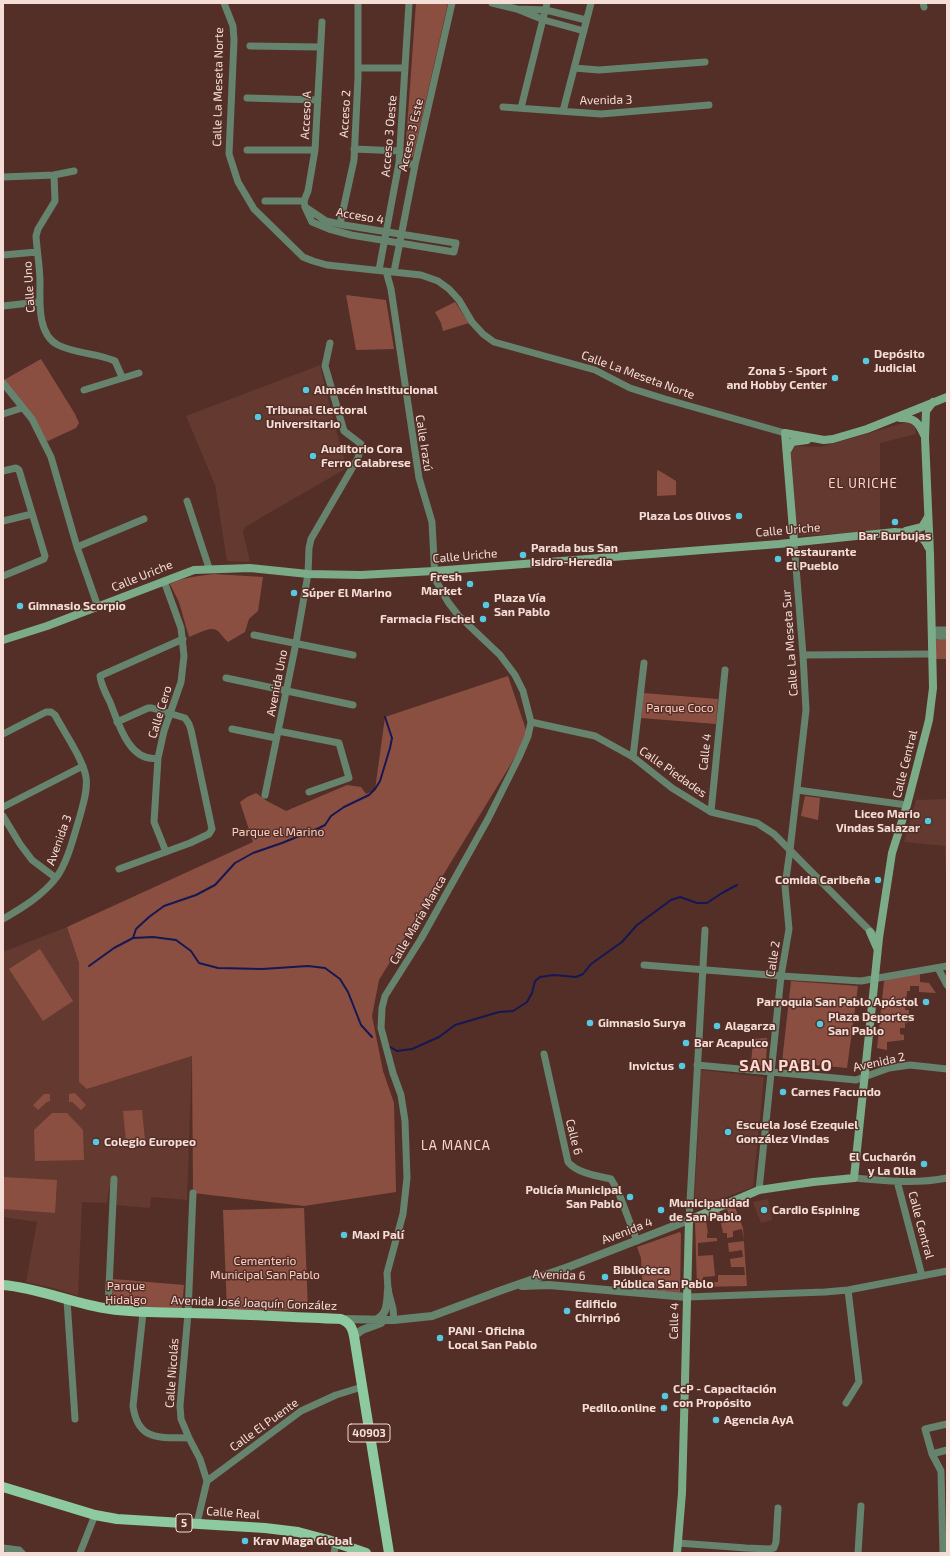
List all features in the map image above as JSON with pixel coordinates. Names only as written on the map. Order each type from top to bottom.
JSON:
[{"type":"main road","name":"Calle La Meseta Norte","points":[[785,433],[824,440],[833,439],[867,429],[947,396]]},
{"type":"main road","name":"Calle Central","points":[[854,1178],[878,938],[892,853],[907,805],[929,720],[933,688],[930,554],[925,438],[926,411],[933,402]]},
{"type":"main road","points":[[895,418],[907,417],[915,420],[925,438]]},
{"type":"main road","name":"Calle La Meseta Sur","points":[[785,433],[794,542]]},
{"type":"main road","points":[[787,451],[792,442],[801,440],[824,440]]},
{"type":"main road","points":[[895,532],[908,531],[922,526],[928,516]]},
{"type":"main road","points":[[793,531],[796,537],[806,540]]},
{"type":"main road","name":"Calle Uriche","points":[[3,640],[47,626],[194,570],[209,568],[266,569],[341,576],[794,542],[895,532],[922,537],[926,542],[930,554]]},
{"type":"main road","points":[[870,932],[877,949]]},
{"type":"main road","name":"Avenida 4","points":[[689,1220],[759,1190],[854,1178]]},
{"type":"main road","name":"Calle 4","points":[[677,1553],[682,1485],[689,1220]]},
{"type":"main road","name":"Avenida José Joaquín González","points":[[3,1285],[49,1293],[67,1300],[108,1309],[143,1313],[188,1313],[341,1319]]},
{"type":"main road","name":"40903","points":[[341,1319],[352,1327],[354,1336],[389,1553]]},
{"type":"main road","name":"Calle Real","points":[[3,1487],[95,1515],[136,1520],[265,1528],[298,1532],[335,1548],[366,1553]]},
{"type":"street","name":"Calle La Meseta Norte","points":[[224,3],[233,26],[234,40],[229,154],[235,174],[245,195],[254,208],[303,257],[327,265],[421,275],[444,285],[459,300],[472,322],[483,334],[494,342],[595,370],[630,388],[665,400],[785,433]]},
{"type":"street","name":"Acceso 2","points":[[340,224],[354,160],[358,68],[358,3]]},
{"type":"street","name":"Acceso 3 Oeste","points":[[386,271],[384,240],[400,162],[409,3]]},
{"type":"street","name":"Acceso 3 Este","points":[[386,271],[399,243],[452,3]]},
{"type":"street","points":[[492,3],[517,9],[544,20],[584,31]]},
{"type":"street","points":[[563,111],[591,3]]},
{"type":"street","points":[[517,9],[547,6],[586,20]]},
{"type":"street","points":[[521,108],[547,6]]},
{"type":"street","name":"Acceso A","points":[[305,204],[315,150],[322,22]]},
{"type":"street","points":[[250,46],[320,47]]},
{"type":"street","points":[[574,68],[599,70],[705,62]]},
{"type":"street","points":[[358,68],[405,68]]},
{"type":"street","points":[[247,98],[318,100]]},
{"type":"street","name":"Avenida 3","points":[[503,107],[601,114],[709,105]]},
{"type":"street","points":[[354,149],[400,151]]},
{"type":"street","points":[[247,150],[315,150]]},
{"type":"street","points":[[400,162],[415,165]]},
{"type":"street","points":[[3,177],[54,175],[74,171]]},
{"type":"street","name":"Calle Uno","points":[[54,175],[55,201],[38,229],[36,236],[40,282],[39,302],[44,326],[49,336],[56,344],[66,348],[103,356],[115,361],[122,377]]},
{"type":"street","points":[[265,201],[305,204]]},
{"type":"street","name":"Acceso 4","points":[[305,204],[326,221],[456,243],[454,252],[329,230],[312,222],[305,204]]},
{"type":"street","points":[[3,254],[37,252]]},
{"type":"street","name":"Calle Irazú","points":[[386,271],[391,289],[419,478],[432,522],[434,570]]},
{"type":"street","points":[[3,306],[39,302]]},
{"type":"street","name":"Avenida Uno","points":[[265,795],[296,643],[308,574],[309,548],[311,539],[358,458],[361,447],[360,443],[344,431],[325,366],[330,343]]},
{"type":"street","points":[[84,390],[139,372]]},
{"type":"street","points":[[3,383],[32,419],[51,457],[77,547],[98,607]]},
{"type":"street","points":[[3,414],[22,408]]},
{"type":"street","points":[[3,471],[16,468],[20,470],[45,556],[44,560],[3,576]]},
{"type":"street","points":[[187,501],[209,568]]},
{"type":"street","points":[[3,521],[32,514]]},
{"type":"street","points":[[77,547],[144,519]]},
{"type":"street","name":"Calle La Meseta Sur","points":[[790,850],[806,710],[794,542]]},
{"type":"street","name":"Calle María Manca","points":[[394,1320],[388,1290],[387,1273],[403,1214],[407,1178],[405,1121],[401,1095],[393,1073],[381,1028],[383,1002],[385,996],[421,939],[488,819],[519,757],[528,736],[531,722],[523,691],[515,675],[500,655],[458,615],[448,602],[436,579],[434,570]]},
{"type":"street","name":"Calle Cero","points":[[164,581],[179,619],[183,639],[184,663],[181,682],[170,714],[158,758],[154,822],[166,852]]},
{"type":"street","points":[[932,633],[947,630]]},
{"type":"street","points":[[932,633],[947,636]]},
{"type":"street","points":[[254,635],[353,655]]},
{"type":"street","points":[[158,758],[150,759],[141,755],[125,740],[100,676],[183,639]]},
{"type":"street","points":[[803,655],[932,654]]},
{"type":"street","points":[[633,757],[644,664]]},
{"type":"street","name":"Calle 4","points":[[711,812],[725,670]]},
{"type":"street","points":[[226,678],[353,705]]},
{"type":"street","points":[[117,722],[148,708],[184,718],[189,724],[212,829],[211,832],[190,842],[119,870]]},
{"type":"street","points":[[3,734],[46,712],[51,712],[55,715],[83,766],[3,807]]},
{"type":"street","name":"Calle Piedades","points":[[531,722],[595,736],[633,757],[672,788],[711,812],[756,823],[774,834],[870,932],[878,938]]},
{"type":"street","points":[[232,730],[339,743],[349,778],[309,792]]},
{"type":"street","name":"Avenida 3","points":[[3,919],[21,908],[42,892],[56,878],[69,852],[83,804],[86,790],[86,778],[83,766]]},
{"type":"street","points":[[797,790],[907,805]]},
{"type":"street","points":[[3,816],[20,844],[32,860],[56,878]]},
{"type":"street","name":"Calle 2","points":[[759,1190],[781,976],[789,929],[785,886],[790,850]]},
{"type":"street","name":"Calle 4","points":[[689,1220],[705,930]]},
{"type":"street","points":[[644,965],[861,981],[947,966]]},
{"type":"street","points":[[938,968],[947,985]]},
{"type":"street","name":"Calle 6","points":[[544,1054],[568,1162],[577,1169],[611,1179],[618,1191],[637,1240]]},
{"type":"street","name":"Avenida 2","points":[[697,1065],[856,1080],[889,1068],[910,1065],[947,1068]]},
{"type":"street","points":[[854,1178],[897,1181],[922,1181],[947,1178]]},
{"type":"street","points":[[108,1309],[114,1179]]},
{"type":"street","name":"Calle Central","points":[[897,1181],[922,1276]]},
{"type":"street","name":"Calle Nicolás","points":[[193,1193],[188,1313],[180,1406],[181,1419],[188,1438],[200,1459],[207,1481]]},
{"type":"street","name":"Avenida 4","points":[[502,1290],[571,1266],[689,1220]]},
{"type":"street","points":[[549,1285],[547,1281],[549,1277],[571,1266]]},
{"type":"street","points":[[687,1297],[810,1293],[848,1290],[947,1271]]},
{"type":"street","name":"Avenida 6","points":[[502,1290],[527,1285],[549,1285],[687,1297]]},
{"type":"street","points":[[375,1320],[382,1316],[385,1312],[388,1290]]},
{"type":"street","name":"Avenida José Joaquín González","points":[[341,1319],[394,1320],[432,1316],[502,1290]]},
{"type":"street","points":[[846,1403],[859,1382],[848,1290]]},
{"type":"street","points":[[67,1300],[75,1419]]},
{"type":"street","points":[[143,1313],[133,1406],[134,1414],[142,1431],[147,1434],[154,1436],[188,1438]]},
{"type":"street","points":[[354,1336],[372,1325],[394,1320]]},
{"type":"street","name":"Calle El Puente","points":[[207,1481],[301,1411],[336,1394],[362,1387]]},
{"type":"street","points":[[943,1553],[942,1476],[938,1463],[932,1454],[925,1429],[947,1424]]},
{"type":"street","points":[[932,1454],[947,1450]]},
{"type":"street","points":[[197,1523],[207,1481]]},
{"type":"street","points":[[858,1553],[861,1506]]},
{"type":"street","points":[[678,1543],[746,1548],[774,1548],[776,1542],[778,1508]]},
{"type":"street","points":[[80,1553],[95,1515]]},
{"type":"street","points":[[3,1548],[19,1550],[22,1553]]},
{"type":"shaded area","points":[[320,365],[345,461],[345,469],[245,527],[243,532],[250,562],[227,561],[215,485],[186,416]]},
{"type":"shaded area","points":[[910,421],[915,425],[916,434],[880,443],[880,531],[796,536],[789,449],[792,446],[821,447]]},
{"type":"shaded area","name":"Liceo Mario Vindas Salazar","points":[[947,799],[946,877],[945,846],[904,842],[916,800]]},
{"type":"shaded area","name":"Colegio Europeo","points":[[67,927],[79,963],[87,1089],[192,1056],[187,1200],[151,1197],[150,1208],[115,1205],[116,1190],[109,1189],[107,1203],[82,1202],[78,1296],[53,1288],[26,1282],[37,1222],[3,1217],[3,952]]},
{"type":"shaded area","name":"Escuela José Ezequiel González Vindas","points":[[701,1070],[764,1077],[753,1187],[694,1209]]},
{"type":"shaded area","points":[[768,1199],[772,1220],[761,1223],[753,1202]]},
{"type":"green space","points":[[416,3],[448,3],[413,157],[405,156]]},
{"type":"green space","points":[[346,295],[386,300],[394,349],[356,350]]},
{"type":"green space","points":[[455,302],[469,323],[443,331],[441,323],[435,312]]},
{"type":"green space","points":[[41,359],[79,423],[76,428],[48,441],[4,380]]},
{"type":"green space","points":[[658,470],[676,481],[676,495],[657,496]]},
{"type":"green space","points":[[214,574],[263,577],[258,611],[249,619],[245,632],[228,642],[219,632],[213,629],[205,630],[189,637],[179,602],[170,584],[186,578]]},
{"type":"green space","points":[[947,637],[947,659],[935,659],[936,640]]},
{"type":"green space","name":"Parque el Marino","points":[[508,676],[528,736],[379,980],[372,1016],[383,1071],[394,1103],[396,1192],[304,1206],[193,1193],[192,1056],[87,1089],[79,1082],[79,963],[67,927],[253,842],[240,802],[247,797],[256,793],[267,801],[286,811],[347,785],[361,787],[366,794],[375,790],[385,717]]},
{"type":"green space","name":"Parque Coco","points":[[643,693],[718,699],[716,724],[641,718]]},
{"type":"green space","points":[[805,796],[820,798],[818,820],[801,816]]},
{"type":"green space","points":[[40,949],[73,1001],[43,1021],[9,969]]},
{"type":"green space","points":[[920,974],[920,982],[929,983],[936,993],[919,992],[919,986],[910,986],[910,991],[907,991],[905,1010],[909,1010],[908,1023],[905,1023],[905,1028],[900,1028],[900,1034],[904,1035],[904,1040],[887,1042],[887,1050],[877,1048],[884,981],[887,979]]},
{"type":"green space","name":"Plaza Deportes San Pablo","points":[[791,981],[858,986],[847,1068],[782,1062]]},
{"type":"green space","points":[[767,1038],[765,1066],[751,1065],[753,1039]]},
{"type":"green space","points":[[75,1093],[86,1105],[81,1110],[72,1102],[69,1102],[69,1094]]},
{"type":"green space","points":[[44,1094],[50,1094],[50,1101],[38,1110],[33,1105]]},
{"type":"green space","points":[[142,1110],[145,1140],[126,1142],[123,1111]]},
{"type":"green space","points":[[52,1113],[67,1113],[83,1130],[84,1160],[35,1161],[34,1130]]},
{"type":"green space","points":[[3,1177],[57,1180],[55,1213],[3,1209]]},
{"type":"green space","points":[[734,1205],[743,1228],[744,1240],[742,1229],[733,1231],[733,1237],[727,1238],[727,1233],[723,1233],[721,1223],[731,1221],[727,1209],[720,1211],[720,1214],[713,1216],[714,1218],[706,1221],[708,1233],[707,1238],[717,1238],[717,1241],[698,1243],[698,1256],[713,1255],[715,1276],[703,1277],[703,1283],[718,1282],[718,1275],[745,1275],[744,1267],[731,1267],[730,1259],[743,1257],[742,1250],[729,1252],[728,1243],[744,1241],[747,1286],[697,1287],[695,1221]]},
{"type":"green space","name":"Cementerio Municipal San Pablo","points":[[304,1208],[308,1310],[227,1311],[223,1210]]},
{"type":"green space","points":[[680,1232],[680,1292],[643,1290],[641,1258],[637,1247]]},
{"type":"green space","name":"Parque Hidalgo","points":[[113,1279],[184,1285],[182,1309],[112,1305]]},
{"type":"waterway","points":[[89,966],[114,948],[133,938],[136,929],[164,906],[196,895],[215,885],[235,863],[253,853],[325,825],[331,816],[344,807],[369,795],[380,781],[390,748],[392,738],[385,717]]},
{"type":"waterway","points":[[390,1047],[397,1051],[412,1049],[439,1037],[455,1025],[499,1012],[513,1011],[527,1002],[532,993],[535,981],[540,977],[554,975],[576,977],[583,974],[591,964],[622,942],[637,925],[671,900],[680,897],[697,903],[707,903],[737,885]]},
{"type":"waterway","points":[[133,938],[153,937],[176,940],[191,951],[199,963],[218,968],[262,969],[308,966],[325,968],[340,979],[348,992],[361,1025],[372,1037]]},
{"type":"place","name":"Depósito Judicial","points":[[866,361]]},
{"type":"place","name":"Zona 5 - Sport and Hobby Center","points":[[835,378]]},
{"type":"place","name":"Almacén Institucional","points":[[306,390]]},
{"type":"place","name":"Tribunal Electoral Universitario","points":[[258,417]]},
{"type":"place","name":"Auditorio Cora Ferro Calabrese","points":[[313,456]]},
{"type":"place","name":"Plaza Los Olivos","points":[[739,516]]},
{"type":"place","name":"Bar Burbujas","points":[[895,522]]},
{"type":"place","name":"Parada bus San Isidro-Heredia","points":[[523,555]]},
{"type":"place","name":"Restaurante El Pueblo","points":[[778,559]]},
{"type":"place","name":"Fresh Market","points":[[470,584]]},
{"type":"place","name":"Súper El Marino","points":[[294,593]]},
{"type":"place","name":"Plaza Vía San Pablo","points":[[486,605]]},
{"type":"place","name":"Gimnasio Scorpio","points":[[20,606]]},
{"type":"place","name":"Farmacia Fischel","points":[[483,619]]},
{"type":"place","name":"Liceo Mario Vindas Salazar","points":[[928,821]]},
{"type":"place","name":"Comida Caribeña","points":[[878,880]]},
{"type":"place","name":"Parroquia San Pablo Apóstol","points":[[926,1002]]},
{"type":"place","name":"Gimnasio Surya","points":[[590,1023]]},
{"type":"place","name":"Plaza Deportes San Pablo","points":[[820,1024]]},
{"type":"place","name":"Alagarza","points":[[717,1026]]},
{"type":"place","name":"Bar Acapulco","points":[[686,1043]]},
{"type":"place","name":"Invictus","points":[[682,1066]]},
{"type":"place","name":"Carnes Facundo","points":[[783,1092]]},
{"type":"place","name":"Escuela José Ezequiel González Vindas","points":[[728,1132]]},
{"type":"place","name":"Colegio Europeo","points":[[96,1142]]},
{"type":"place","name":"El Cucharón y La Olla","points":[[924,1164]]},
{"type":"place","name":"Policía Municipal San Pablo","points":[[630,1197]]},
{"type":"place","name":"Municipalidad de San Pablo","points":[[661,1210]]},
{"type":"place","name":"Cardio Espining","points":[[764,1210]]},
{"type":"place","name":"Maxi Palí","points":[[344,1235]]},
{"type":"place","name":"Biblioteca Pública San Pablo","points":[[605,1277]]},
{"type":"place","name":"Edificio Chirripó","points":[[567,1311]]},
{"type":"place","name":"PANI - Oficina Local San Pablo","points":[[440,1338]]},
{"type":"place","name":"CcP - Capacitación con Propósito","points":[[665,1396]]},
{"type":"place","name":"Pedilo.online","points":[[664,1408]]},
{"type":"place","name":"Agencia AyA","points":[[716,1420]]},
{"type":"place","name":"Krav Maga Global","points":[[245,1541]]},
{"type":"district","name":"EL URICHE","points":[[863,484]]},
{"type":"district","name":"SAN PABLO","points":[[786,1066]]},
{"type":"district","name":"LA MANCA","points":[[456,1146]]}]
